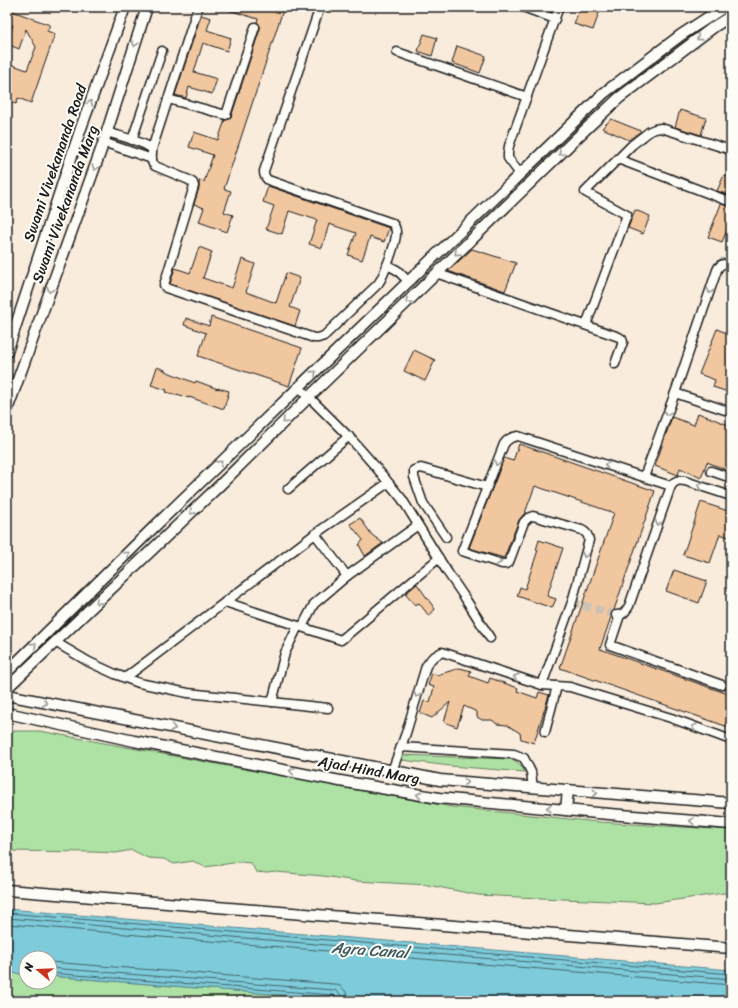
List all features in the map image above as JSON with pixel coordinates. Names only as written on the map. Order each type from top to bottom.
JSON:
[{"type":"street","name":"Swami Vivekananda Road","points":[[7,352],[82,128],[125,7]]},
{"type":"street","name":"Swami Vivekananda Marg","points":[[7,410],[107,132],[147,7]]},
{"type":"street","points":[[198,7],[152,149],[153,164],[155,166],[189,180],[194,186],[164,285],[168,289],[314,338],[324,336],[378,284],[387,265],[396,238],[395,226],[392,223],[265,178],[264,171],[320,7]]},
{"type":"street","points":[[523,7],[555,19]]},
{"type":"street","points":[[520,174],[508,158],[509,146],[559,7]]},
{"type":"street","points":[[7,672],[299,387],[604,93],[681,35],[724,7]]},
{"type":"street","points":[[7,688],[219,486],[473,237],[619,98],[715,26],[731,16]]},
{"type":"street","points":[[168,99],[226,115],[255,27]]},
{"type":"street","points":[[132,140],[162,51]]},
{"type":"street","points":[[397,52],[527,97]]},
{"type":"street","points":[[586,325],[627,215],[585,192],[618,159],[655,128],[661,128],[731,150]]},
{"type":"street","points":[[107,132],[146,145],[152,149]]},
{"type":"street","points":[[103,142],[152,158]]},
{"type":"street","points":[[618,159],[731,202]]},
{"type":"street","points":[[467,226],[473,237]]},
{"type":"street","points":[[644,477],[675,393],[717,270],[719,266],[723,264],[731,265]]},
{"type":"street","points":[[387,265],[397,270],[409,282]]},
{"type":"street","points":[[436,274],[619,337],[622,339],[623,346],[615,364]]},
{"type":"street","points":[[299,387],[349,436],[402,500],[490,638]]},
{"type":"street","points":[[675,393],[731,412]]},
{"type":"street","points":[[288,489],[349,436]]},
{"type":"street","points":[[542,685],[572,602],[589,540],[586,532],[582,530],[533,516],[524,522],[509,562],[506,564],[462,551],[507,439],[518,436],[671,486]]},
{"type":"street","points":[[446,537],[423,503],[414,477],[414,470],[421,468],[487,487]]},
{"type":"street","points":[[711,471],[731,478]]},
{"type":"street","points":[[722,685],[610,645],[618,615],[625,612],[629,606],[671,486],[674,482],[679,480],[685,481],[731,496]]},
{"type":"street","points":[[125,678],[315,534],[388,483]]},
{"type":"street","points":[[272,702],[285,653],[314,604],[347,576],[418,525]]},
{"type":"street","points":[[315,534],[347,576]]},
{"type":"street","points":[[225,602],[341,640],[439,558]]},
{"type":"street","points":[[55,642],[89,662],[140,684],[188,693],[328,708]]},
{"type":"street","points":[[392,770],[401,747],[426,666],[432,658],[442,652],[542,685],[570,687],[671,718],[731,740]]},
{"type":"street","points":[[545,732],[557,686]]},
{"type":"street","points":[[7,695],[440,780],[731,803]]},
{"type":"street","name":"Ajad Hind Marg","points":[[7,713],[134,741],[431,797],[731,824]]},
{"type":"street","points":[[401,747],[514,754],[524,758],[531,772],[533,788]]},
{"type":"street","points":[[566,810],[568,790]]},
{"type":"street","points":[[7,890],[731,948]]},
{"type":"green space","points":[[14,731],[40,731],[452,807],[599,822],[731,830],[731,892],[655,903],[478,895],[428,885],[356,881],[323,876],[276,872],[256,872],[251,863],[240,862],[205,867],[193,861],[174,864],[164,859],[148,858],[132,850],[116,853],[7,851],[7,737]]},
{"type":"green space","points":[[403,755],[509,759],[518,763],[525,772],[450,766],[402,760]]},
{"type":"green space","points":[[7,973],[18,974],[18,990],[58,990],[58,977],[357,1001],[32,1001],[7,1000]]},
{"type":"water","name":"Agra Canal","points":[[7,909],[731,970],[731,1001],[357,1001],[58,977],[58,950],[18,950],[18,974],[7,973]]},
{"type":"building","points":[[225,7],[284,7],[224,189],[231,191],[224,212],[233,215],[227,232],[199,222],[204,208],[194,204],[200,180],[204,182],[213,155],[189,147],[194,132],[218,140],[225,120],[231,117],[260,29],[257,22],[258,19],[225,9]]},
{"type":"building","points":[[580,7],[601,7],[593,30],[574,24]]},
{"type":"building","points":[[7,9],[50,25],[47,31],[55,34],[31,103],[18,98],[16,104],[7,101],[7,63],[27,70],[36,47],[26,29],[19,49],[7,44],[13,25],[7,24]]},
{"type":"building","points":[[201,15],[211,18],[207,30],[231,38],[227,51],[203,43],[194,72],[217,79],[212,94],[189,87],[186,98],[175,95]]},
{"type":"building","points":[[424,34],[437,38],[432,56],[418,51]]},
{"type":"building","points":[[457,46],[486,56],[480,73],[452,63]]},
{"type":"building","points":[[680,110],[706,118],[701,135],[675,127]]},
{"type":"building","points":[[611,119],[641,131],[629,140],[602,128]]},
{"type":"building","points":[[724,175],[731,177],[731,196],[717,191]]},
{"type":"building","points":[[268,186],[389,228],[384,242],[370,237],[362,260],[348,255],[356,233],[329,224],[322,248],[309,244],[317,220],[289,211],[282,234],[266,229],[274,206],[263,202]]},
{"type":"building","points":[[721,204],[731,207],[731,220],[722,242],[708,237]]},
{"type":"building","points":[[635,210],[650,216],[643,234],[628,228]]},
{"type":"building","points":[[199,247],[212,252],[203,278],[232,288],[242,259],[255,264],[246,292],[276,303],[286,273],[300,278],[290,307],[300,311],[295,326],[170,284],[175,268],[190,273]]},
{"type":"building","points":[[472,249],[516,263],[505,291],[448,271]]},
{"type":"building","points":[[211,317],[302,348],[289,386],[198,356],[206,333],[184,325],[186,318],[209,326]]},
{"type":"building","points":[[717,329],[731,335],[731,393],[713,387],[715,380],[699,374]]},
{"type":"building","points":[[414,350],[435,360],[425,381],[404,371]]},
{"type":"building","points":[[157,367],[195,383],[196,381],[218,389],[229,391],[224,409],[189,397],[166,392],[167,390],[151,385]]},
{"type":"building","points":[[698,413],[731,426],[731,472],[707,462],[701,478],[680,468],[678,475],[655,466],[672,417],[694,425]]},
{"type":"building","points":[[519,444],[655,491],[614,610],[611,613],[600,649],[731,695],[731,728],[560,668],[614,513],[535,486],[525,513],[519,520],[504,558],[469,548],[504,458],[513,461]]},
{"type":"building","points":[[701,502],[731,512],[731,538],[720,534],[710,563],[683,555]]},
{"type":"building","points":[[360,518],[372,535],[383,543],[365,556],[359,545],[363,540],[350,524]]},
{"type":"building","points":[[539,540],[563,548],[547,596],[556,599],[552,608],[517,596],[520,587],[525,589],[538,550],[536,550]]},
{"type":"building","points":[[674,570],[707,581],[699,603],[666,591]]},
{"type":"building","points":[[417,584],[435,609],[429,616],[419,603],[415,605],[405,594]]},
{"type":"building","points":[[460,668],[471,671],[469,676],[488,683],[490,678],[518,688],[517,691],[537,698],[539,692],[549,695],[534,743],[521,739],[520,733],[507,725],[497,724],[492,720],[482,720],[477,717],[477,712],[464,706],[457,727],[444,722],[450,702],[432,718],[420,713],[424,701],[430,702],[434,687],[428,685],[432,673],[437,675]]},
{"type":"tunnel","points":[[572,602],[616,615]]}]
